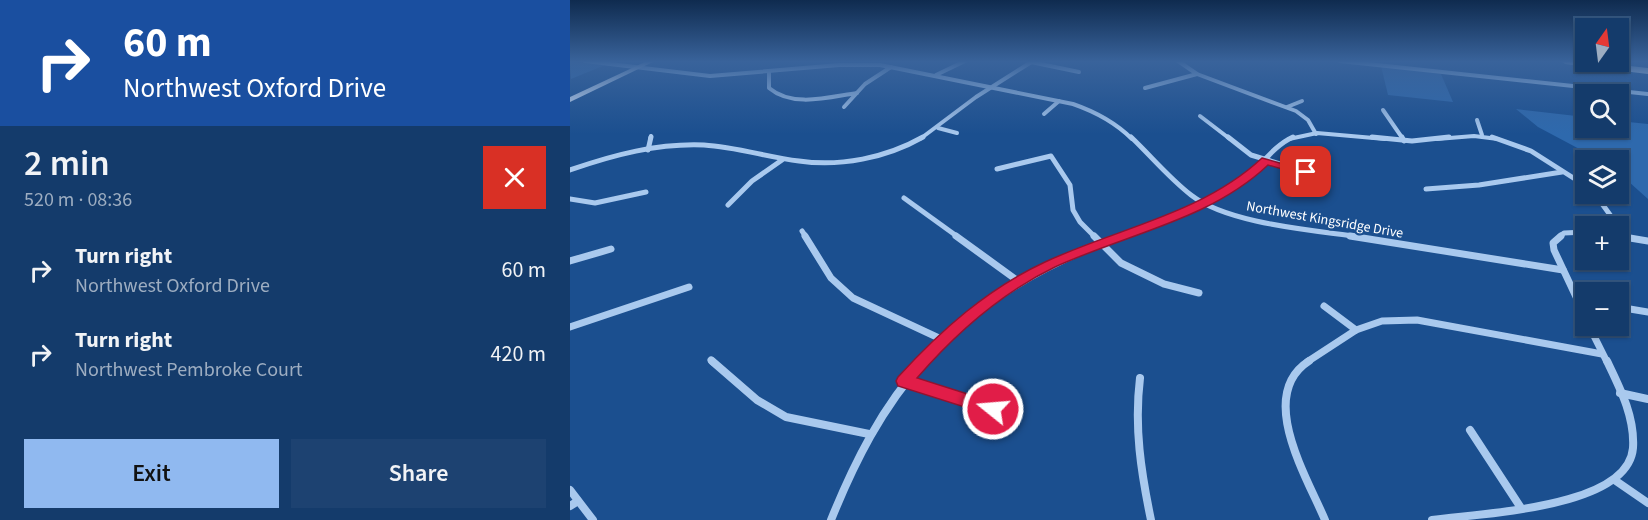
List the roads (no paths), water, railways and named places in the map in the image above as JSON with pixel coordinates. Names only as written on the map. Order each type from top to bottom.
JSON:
[{"type":"main road","points":[[570,100],[599,85]]},
{"type":"street","points":[[769,85],[769,88],[780,96],[810,99],[857,93]]},
{"type":"street","points":[[844,107],[864,85]]},
{"type":"street","name":"Northwest Kingsridge Drive","points":[[984,85],[1085,108],[1113,122],[1180,188],[1205,204],[1259,221],[1563,270]]},
{"type":"street","points":[[570,170],[648,150],[675,146],[719,147],[782,160],[823,164],[859,160],[894,150],[938,128],[966,104],[996,85]]},
{"type":"street","points":[[1145,88],[1155,85]]},
{"type":"street","points":[[1228,85],[1287,107],[1308,120],[1316,134]]},
{"type":"street","points":[[1566,85],[1648,94]]},
{"type":"street","points":[[1044,114],[1059,101]]},
{"type":"street","points":[[1287,107],[1302,101]]},
{"type":"street","points":[[1383,110],[1404,141]]},
{"type":"street","points":[[1200,116],[1244,151],[1326,178]]},
{"type":"street","points":[[1477,120],[1482,135]]},
{"type":"street","points":[[938,128],[957,133]]},
{"type":"street","points":[[831,520],[869,434],[904,381],[941,339],[983,305],[1049,265],[1205,204],[1250,176],[1290,138],[1316,134],[1404,141],[1482,135],[1522,148],[1575,179]]},
{"type":"street","points":[[648,150],[651,136]]},
{"type":"street","points":[[997,169],[1051,156],[1070,185],[1073,210],[1080,222],[1102,244],[1133,270],[1164,284],[1199,293]]},
{"type":"street","points":[[728,205],[752,181],[782,160]]},
{"type":"street","points":[[1426,189],[1479,185],[1562,171]]},
{"type":"street","points":[[570,199],[595,202],[646,192]]},
{"type":"street","points":[[904,198],[1018,282]]},
{"type":"street","points":[[802,231],[831,278],[853,298],[941,339]]},
{"type":"street","points":[[1575,232],[1564,233],[1553,243],[1575,296]]},
{"type":"street","points":[[1629,238],[1648,240]]},
{"type":"street","points":[[570,261],[611,249]]},
{"type":"street","points":[[570,327],[688,287]]},
{"type":"street","points":[[1324,306],[1356,330]]},
{"type":"street","points":[[1629,309],[1648,312]]},
{"type":"street","points":[[1325,520],[1289,437],[1285,400],[1287,388],[1301,366],[1356,330],[1382,321],[1417,320],[1602,354]]},
{"type":"street","points":[[1432,520],[1571,501],[1596,494],[1616,481],[1628,465],[1633,446],[1629,412],[1594,336]]},
{"type":"street","points":[[711,360],[758,400],[786,417],[869,434]]},
{"type":"street","points":[[1140,378],[1136,405],[1136,441],[1151,520]]},
{"type":"street","points":[[904,381],[993,409]]},
{"type":"street","points":[[1620,393],[1648,399]]},
{"type":"street","points":[[1470,430],[1521,508]]},
{"type":"street","points":[[1616,481],[1648,503]]},
{"type":"street","points":[[570,490],[574,504],[593,520]]}]
